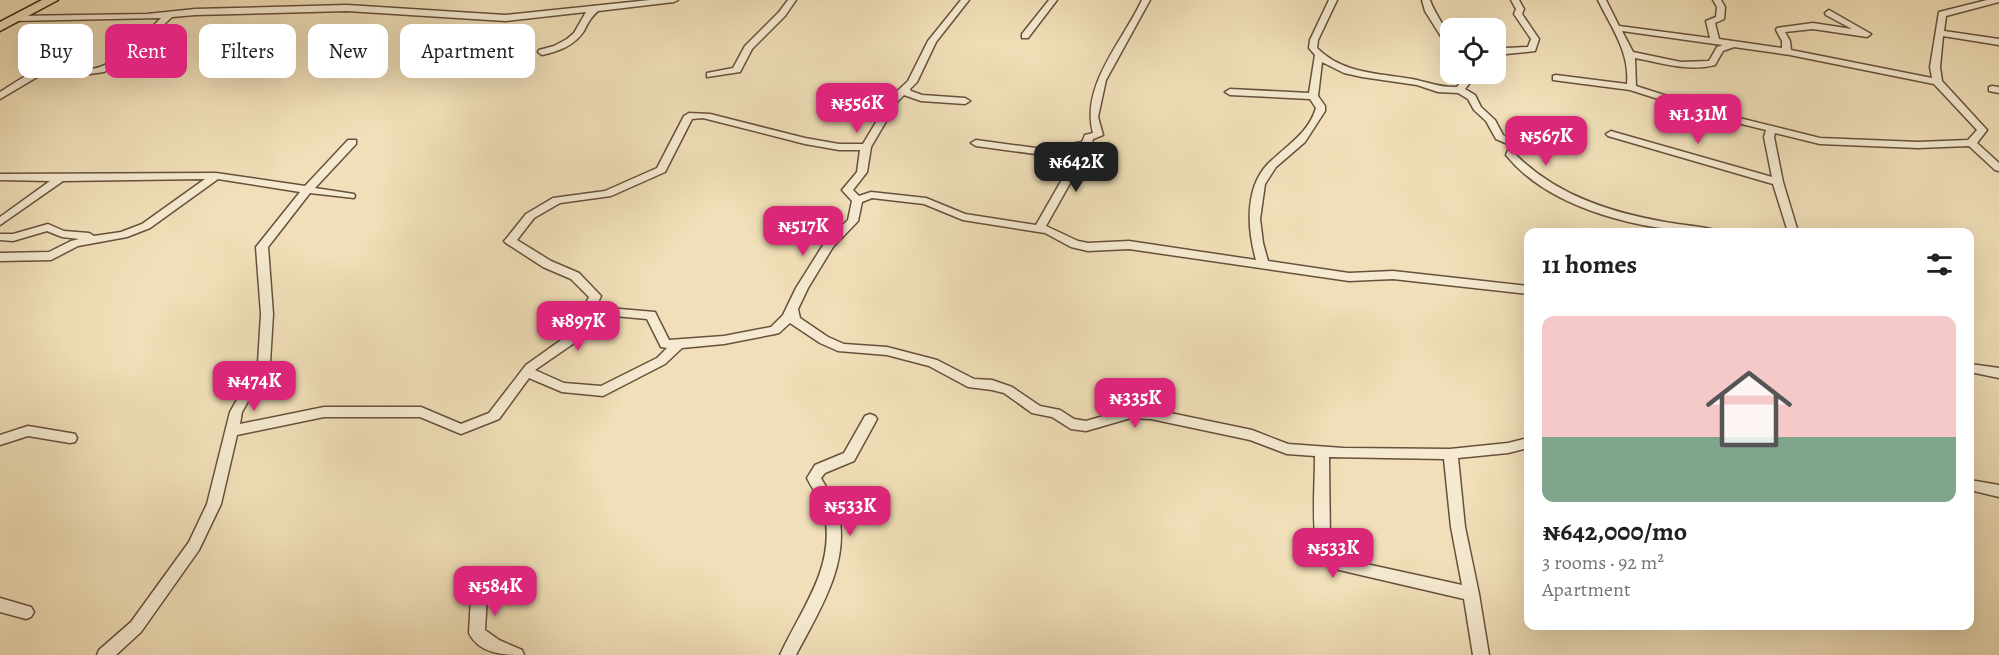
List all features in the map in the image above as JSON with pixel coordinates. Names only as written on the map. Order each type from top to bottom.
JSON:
[{"type":"highway","points":[[0,20],[40,0]]},
{"type":"highway","points":[[0,27],[52,0]]},
{"type":"street","points":[[16,18],[347,8],[504,18],[674,0]]},
{"type":"street","points":[[710,75],[737,70],[748,48],[782,14],[792,0]]},
{"type":"street","points":[[857,200],[847,190],[862,172],[866,147],[894,99],[912,82],[932,41],[965,0]]},
{"type":"street","points":[[1025,36],[1053,0]]},
{"type":"street","points":[[1039,228],[1088,144],[1088,138],[1098,135],[1094,117],[1098,109],[1102,78],[1139,18],[1146,0]]},
{"type":"street","points":[[1333,0],[1314,40],[1313,48],[1319,56],[1343,68],[1420,83],[1434,89],[1460,90],[1472,97],[1477,108],[1490,120],[1499,137],[1515,144],[1511,155],[1539,180],[1585,205],[1661,225],[1682,228]]},
{"type":"street","points":[[1426,0],[1429,11],[1440,28]]},
{"type":"street","points":[[1506,51],[1532,49],[1535,39],[1518,14],[1520,9],[1515,0]]},
{"type":"street","points":[[1602,0],[1631,54],[1634,67],[1631,87]]},
{"type":"street","points":[[1715,41],[1710,21],[1720,19],[1721,7],[1717,0]]},
{"type":"street","points":[[1937,82],[1935,67],[1942,14],[1997,0]]},
{"type":"street","points":[[542,52],[568,42],[577,34],[586,15],[596,9]]},
{"type":"street","points":[[1787,52],[1786,40],[1780,30],[1813,26],[1867,34],[1828,13]]},
{"type":"street","points":[[0,96],[45,71],[57,68],[94,72],[114,64],[147,38],[169,15]]},
{"type":"street","points":[[1616,28],[1787,52],[1937,82],[1982,130],[1971,143]]},
{"type":"street","points":[[1940,33],[1999,42]]},
{"type":"street","points":[[1631,54],[1650,57],[1658,62],[1691,67],[1712,63],[1720,50],[1734,44]]},
{"type":"street","points":[[1263,265],[1256,232],[1255,212],[1260,189],[1265,174],[1280,156],[1300,142],[1321,110],[1313,96],[1319,56]]},
{"type":"street","points":[[1556,78],[1631,87],[1679,104],[1820,141],[1918,145],[1971,143],[1999,168]]},
{"type":"street","points":[[1460,90],[1464,84]]},
{"type":"street","points":[[905,88],[907,93],[921,98],[965,101]]},
{"type":"street","points":[[1230,92],[1313,96]]},
{"type":"street","points":[[232,430],[324,412],[421,412],[461,429],[494,416],[527,372],[576,336],[595,296],[575,276],[547,264],[510,241],[530,216],[557,200],[607,194],[661,170],[689,116],[708,115],[770,134],[842,147],[866,147]]},
{"type":"street","points":[[1771,129],[1769,137],[1778,182],[1792,228]]},
{"type":"street","points":[[1611,134],[1778,182]]},
{"type":"street","points":[[105,655],[136,627],[194,546],[214,504],[236,412],[264,363],[267,314],[262,247],[307,190],[352,142]]},
{"type":"street","points":[[976,143],[1043,152],[1088,144]]},
{"type":"street","points":[[0,257],[51,256],[75,243],[114,237],[146,226],[216,176]]},
{"type":"street","points":[[0,177],[216,176],[350,196]]},
{"type":"street","points":[[0,222],[61,178]]},
{"type":"street","points":[[857,200],[871,195],[926,201],[963,217],[1039,228],[1089,247],[1129,246],[1350,277],[1393,275],[1524,290]]},
{"type":"street","points":[[588,310],[651,315],[665,344],[723,340],[775,330],[788,317],[802,288],[824,253],[853,221],[857,200]]},
{"type":"street","points":[[0,237],[13,238],[48,227],[63,234],[114,237]]},
{"type":"street","points":[[792,309],[794,320],[824,340],[842,348],[887,351],[933,363],[972,384],[992,385],[1008,390],[1037,410],[1054,413],[1071,424],[1086,426],[1131,413],[1150,414],[1252,435],[1287,449],[1322,452],[1450,454],[1475,449],[1508,448],[1524,444]]},
{"type":"street","points":[[527,372],[562,387],[603,391],[661,361],[679,344]]},
{"type":"street","points":[[1974,369],[1999,373]]},
{"type":"street","points":[[788,655],[822,589],[833,558],[834,534],[831,510],[814,478],[820,469],[849,457],[870,419]]},
{"type":"street","points":[[0,440],[28,431],[70,438]]},
{"type":"street","points":[[1322,452],[1323,545],[1327,555],[1335,563],[1472,594]]},
{"type":"street","points":[[1450,454],[1455,475],[1458,526],[1472,594],[1480,655]]},
{"type":"street","points":[[1974,486],[1999,491]]},
{"type":"street","points":[[475,582],[479,596],[477,633],[493,645],[516,655]]},
{"type":"street","points":[[0,605],[26,612]]}]
